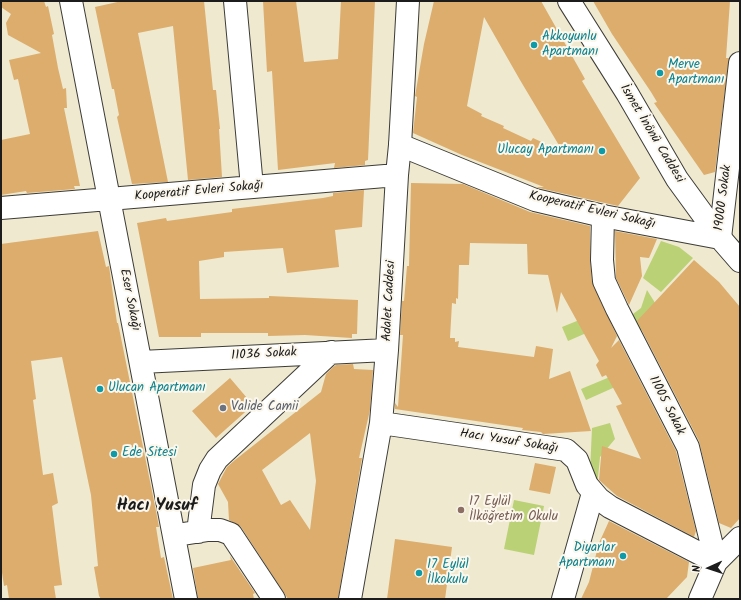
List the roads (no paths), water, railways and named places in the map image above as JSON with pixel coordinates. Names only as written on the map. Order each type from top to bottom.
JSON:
[{"type":"street","name":"Eser Sokağı","points":[[71,1],[186,599]]},
{"type":"street","points":[[235,1],[252,187]]},
{"type":"street","name":"Adalet Caddesi","points":[[350,599],[381,423],[387,350],[408,1]]},
{"type":"street","name":"İsmet İnönü Caddesi","points":[[569,1],[627,93],[677,179],[720,238],[740,261]]},
{"type":"street","name":"19000 Sokak","points":[[720,238],[740,63]]},
{"type":"street","name":"Kooperatif Evleri Sokağı","points":[[400,145],[535,200],[603,216],[720,238]]},
{"type":"street","name":"Kooperatif Evleri Sokağı","points":[[1,208],[397,175]]},
{"type":"street","name":"11005 Sokak","points":[[603,216],[602,260],[604,281],[620,316],[688,447],[716,562]]},
{"type":"street","name":"11036 Sokak","points":[[141,362],[387,350]]},
{"type":"street","points":[[198,532],[204,485],[210,470],[217,460],[331,352]]},
{"type":"street","name":"Hacı Yusuf Sokağı","points":[[381,423],[566,450],[577,460],[587,484],[593,492],[610,507],[716,562]]},
{"type":"street","points":[[564,599],[593,492]]},
{"type":"street","points":[[174,536],[220,530],[232,534],[274,599]]},
{"type":"street","points":[[700,599],[716,562],[740,538]]},
{"type":"place","name":"Akkoyunlu Apartmanı","points":[[534,45]]},
{"type":"place","name":"Merve Apartmanı","points":[[660,73]]},
{"type":"place","name":"Ulucay Apartmanı","points":[[602,151]]},
{"type":"place","name":"Ulucan Apartmanı","points":[[100,389]]},
{"type":"place","name":"Valide Camii","points":[[223,408]]},
{"type":"place","name":"Ede Sitesi","points":[[114,454]]},
{"type":"place","name":"17 Eylül İlköğretim Okulu","points":[[461,510]]},
{"type":"place","name":"Diyarlar Apartmanı","points":[[623,556]]},
{"type":"place","name":"17 Eylül İlkokulu","points":[[419,573]]},
{"type":"district","name":"Hacı Yusuf","points":[[157,507]]}]
